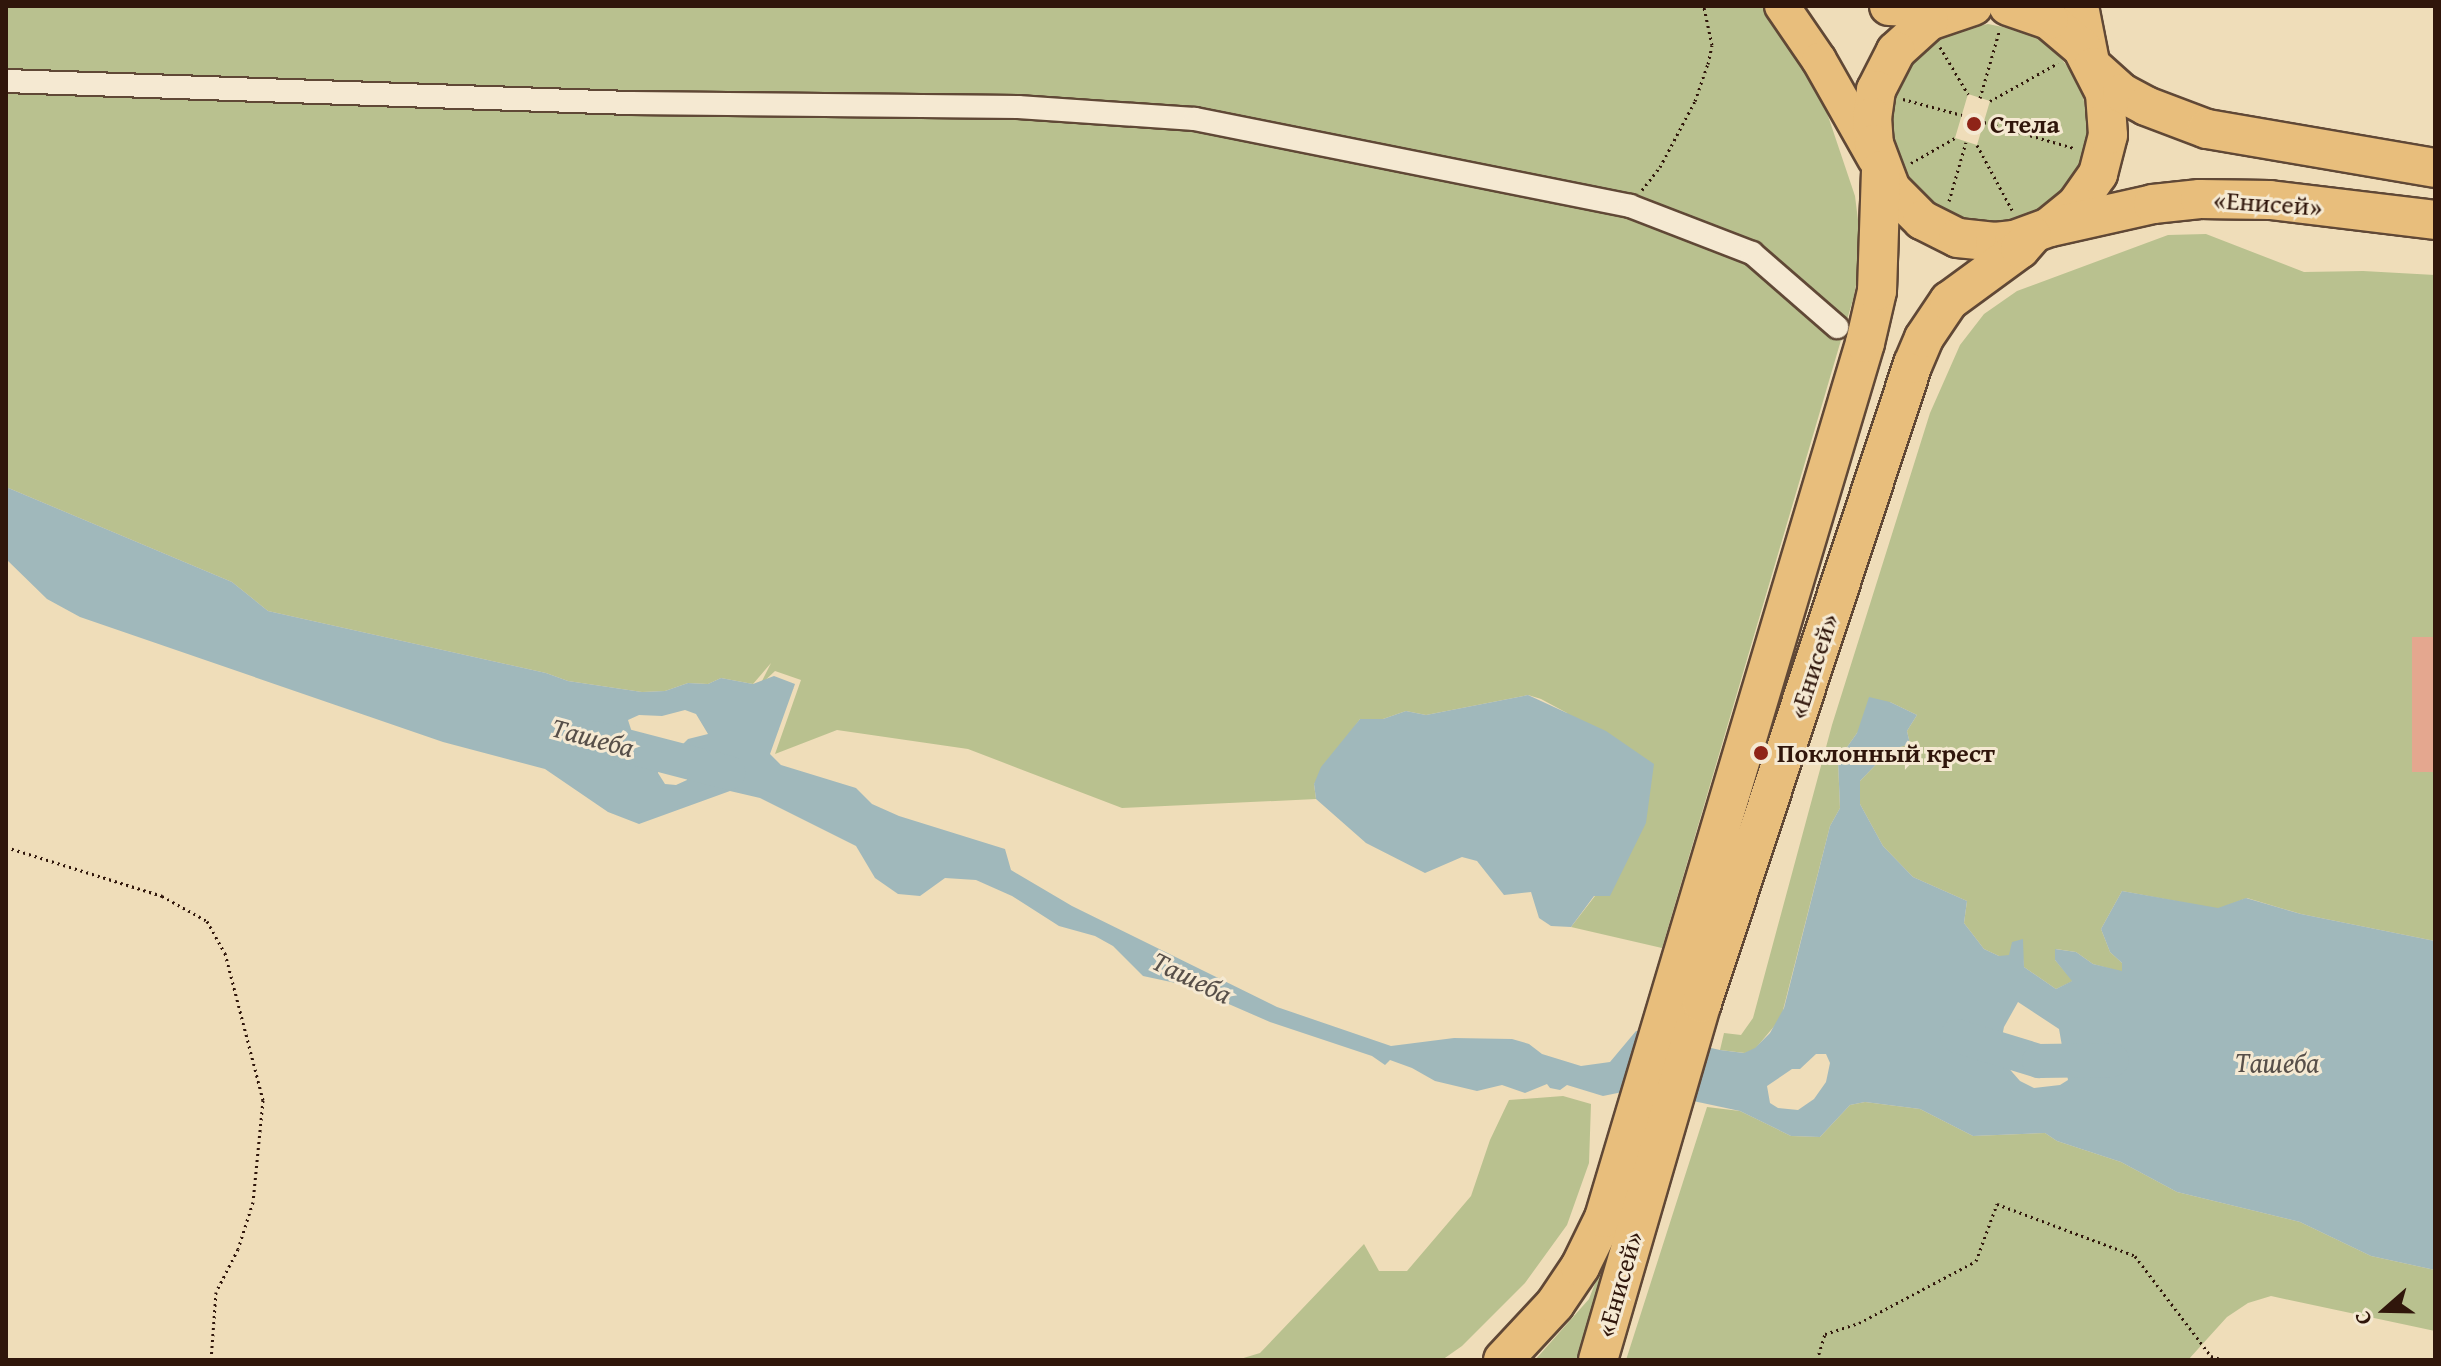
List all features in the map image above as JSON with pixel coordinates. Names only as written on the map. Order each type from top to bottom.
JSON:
[{"type":"highway","points":[[1889,6],[1956,11]]},
{"type":"highway","name":"«Енисей»","points":[[2008,6],[2049,20],[2122,93],[2146,106],[2207,129],[2435,168]]},
{"type":"highway","name":"«Енисей»","points":[[1598,1360],[1640,1153],[1687,998],[1877,291],[1881,170],[1874,144],[1872,117],[1876,90],[1896,51],[1956,11]]},
{"type":"highway","name":"«Енисей»","points":[[1687,998],[1924,338],[1949,301],[2040,231],[2064,217],[2089,190],[2105,156],[2109,114],[2105,93],[2088,58]]},
{"type":"highway","name":"«Енисей»","points":[[1881,170],[1905,206],[1941,231],[1967,240],[1995,242],[2153,204],[2200,199],[2270,200],[2435,220]]},
{"type":"highway","name":"«Енисей»","points":[[1503,1360],[1555,1304],[1580,1267],[1640,1153]]},
{"type":"main road","points":[[1782,6],[1819,60],[1881,170]]},
{"type":"main road","points":[[2081,6],[2088,58]]},
{"type":"street","points":[[6,81],[631,103],[1018,107],[1195,119],[1630,206],[1752,253],[1837,327]]},
{"type":"path","points":[[1630,206],[1660,167],[1695,101],[1712,45],[1704,6]]},
{"type":"path","points":[[1980,98],[2008,6]]},
{"type":"path","points":[[1956,11],[1935,40],[1968,94]]},
{"type":"path","points":[[1990,101],[2088,58]]},
{"type":"path","points":[[1876,90],[1962,115]]},
{"type":"path","points":[[1984,122],[2105,156]]},
{"type":"path","points":[[1881,170],[1898,170],[1955,138]]},
{"type":"path","points":[[1941,231],[1966,142]]},
{"type":"path","points":[[1977,145],[2019,222],[2040,231]]},
{"type":"path","points":[[6,847],[162,896],[207,921],[225,953],[263,1100],[253,1202],[238,1249],[216,1292],[211,1360]]},
{"type":"path","points":[[1817,1360],[1825,1334],[1859,1323],[1976,1261],[1997,1204],[2135,1256],[2211,1356],[2223,1360]]},
{"type":"green space","points":[[6,6],[1764,6],[1787,35],[1823,101],[1855,196],[1862,252],[1854,296],[1662,948],[1571,927],[1595,896],[1567,713],[1528,695],[1426,715],[1406,711],[1383,719],[1360,719],[1314,784],[1316,799],[1122,808],[968,749],[837,730],[775,754],[801,680],[775,671],[760,685],[771,663],[753,684],[721,678],[708,684],[688,683],[665,691],[642,692],[568,681],[546,673],[268,611],[232,582],[6,487]]},
{"type":"green space","points":[[1988,24],[2027,32],[2054,49],[2080,83],[2089,124],[2086,152],[2070,185],[2036,215],[1984,226],[1945,216],[1906,184],[1888,129],[1892,96],[1912,59],[1947,33]],"holes":[[[1968,94],[1990,101],[1977,145],[1955,138]]]},
{"type":"green space","points":[[2206,234],[2304,272],[2435,275],[2435,941],[2301,914],[2247,898],[2218,909],[2122,891],[2101,929],[2110,952],[2122,963],[2122,972],[2093,964],[2076,952],[2056,949],[2055,960],[2073,981],[2056,989],[2024,967],[2023,958],[1999,956],[1984,949],[1964,923],[1967,901],[1913,877],[1883,846],[1860,804],[1860,781],[1890,750],[1910,744],[1907,731],[1917,715],[1890,702],[1857,733],[1838,760],[1840,808],[1830,826],[1781,1018],[1755,1049],[1745,1053],[1720,1050],[1724,1033],[1741,1035],[1753,1018],[1832,725],[1930,413],[1960,345],[1984,314],[2017,291],[2168,235]]},
{"type":"green space","points":[[1563,1096],[1591,1104],[1589,1163],[1567,1225],[1525,1283],[1462,1346],[1442,1360],[1237,1360],[1260,1353],[1364,1244],[1379,1271],[1407,1271],[1471,1196],[1490,1140],[1509,1100]]},
{"type":"green space","points":[[1865,1102],[1920,1109],[1973,1136],[2045,1133],[2057,1141],[2121,1162],[2177,1192],[2300,1222],[2371,1256],[2435,1270],[2435,1331],[2271,1296],[2248,1303],[2227,1317],[2188,1360],[1626,1360],[1707,1107],[1740,1111],[1791,1136],[1820,1137],[1850,1105]]},
{"type":"green space","points":[[1621,1216],[1579,1360],[1535,1360],[1589,1299]]},
{"type":"water","name":"Ташеба","points":[[6,487],[232,582],[268,611],[546,673],[568,681],[642,692],[665,691],[688,683],[708,684],[721,678],[753,684],[774,676],[795,684],[770,754],[781,765],[856,788],[872,804],[899,816],[1005,849],[1011,870],[1072,906],[1277,1007],[1391,1046],[1454,1038],[1512,1039],[1529,1044],[1542,1054],[1581,1066],[1610,1062],[1636,1031],[1744,1053],[1755,1048],[1770,1033],[1784,1008],[1830,826],[1840,808],[1838,760],[1857,733],[1869,697],[1890,702],[1917,715],[1907,731],[1910,744],[1890,750],[1860,781],[1860,804],[1883,846],[1913,877],[1967,901],[1964,923],[1984,949],[1999,956],[2009,955],[2012,942],[2023,939],[2024,967],[2056,989],[2072,981],[2055,960],[2055,949],[2076,952],[2093,964],[2122,971],[2122,963],[2110,952],[2101,929],[2122,891],[2218,908],[2246,898],[2301,914],[2435,941],[2435,1270],[2371,1256],[2300,1222],[2177,1192],[2121,1162],[2057,1141],[2045,1133],[1973,1136],[1920,1109],[1865,1102],[1850,1105],[1820,1137],[1791,1136],[1740,1111],[1637,1089],[1603,1096],[1567,1085],[1560,1090],[1550,1088],[1547,1084],[1525,1093],[1502,1085],[1477,1091],[1435,1081],[1390,1060],[1385,1065],[1372,1056],[1270,1022],[1185,985],[1143,976],[1113,946],[1095,936],[1059,926],[1012,896],[976,880],[945,878],[920,896],[898,894],[875,878],[856,846],[760,798],[730,791],[639,824],[608,812],[545,769],[443,742],[80,617],[47,599],[6,559]],"holes":[[[685,710],[696,714],[708,734],[688,739],[680,747],[689,769],[687,780],[676,785],[665,784],[658,773],[660,761],[639,754],[628,720],[639,715],[662,716]],[[2018,1002],[2059,1029],[2068,1080],[2060,1085],[2034,1088],[2020,1081],[1998,1056],[2004,1027]],[[1816,1054],[1826,1054],[1830,1063],[1826,1082],[1814,1099],[1798,1110],[1778,1108],[1770,1103],[1767,1086],[1792,1069],[1800,1069]]]},
{"type":"water","points":[[1528,695],[1606,731],[1654,764],[1646,823],[1610,896],[1594,896],[1571,927],[1551,926],[1539,918],[1531,892],[1504,895],[1477,861],[1462,857],[1425,873],[1366,843],[1316,799],[1314,784],[1321,767],[1360,719],[1383,719],[1406,711],[1426,715]]},
{"type":"building","points":[[2412,637],[2435,637],[2435,772],[2412,772]]},
{"type":"waterway","name":"Ташеба","points":[[595,738],[729,773]]},
{"type":"waterway","name":"Ташеба","points":[[1957,1036],[2039,1061],[2112,1060]]},
{"type":"place","name":"Стела","points":[[1974,124]]},
{"type":"place","name":"Поклонный крест","points":[[1761,753]]}]
